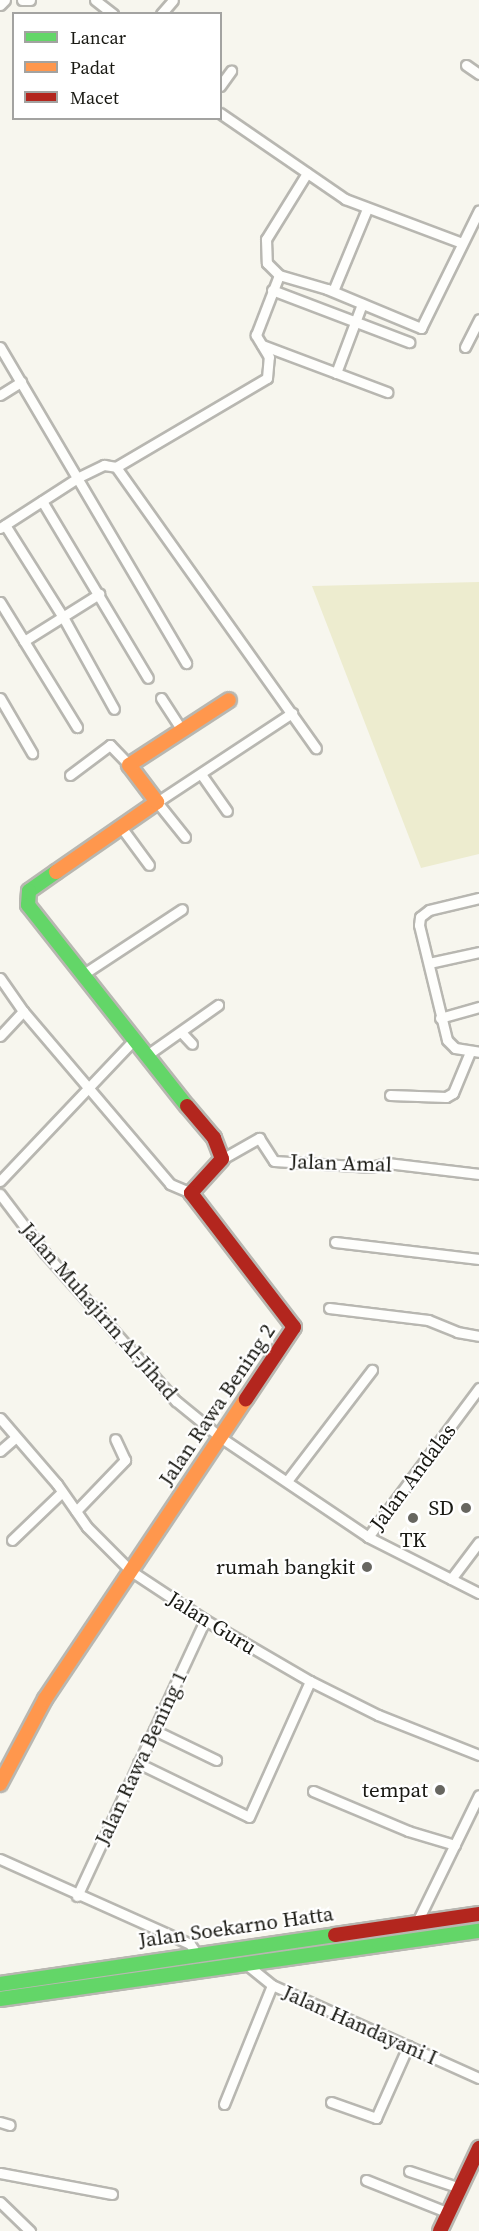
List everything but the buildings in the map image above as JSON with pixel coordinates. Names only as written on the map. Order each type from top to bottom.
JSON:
[{"type":"street","points":[[0,5],[5,0]]},
{"type":"street","points":[[22,0],[30,0]]},
{"type":"street","points":[[95,0],[110,12]]},
{"type":"street","points":[[163,12],[173,0]]},
{"type":"street","points":[[466,65],[479,74]]},
{"type":"street","points":[[222,83],[231,71]]},
{"type":"street","points":[[222,114],[345,199],[462,243]]},
{"type":"street","points":[[307,173],[266,239],[267,263],[279,274],[333,291],[422,328],[479,210]]},
{"type":"street","points":[[333,291],[367,209]]},
{"type":"street","points":[[114,709],[63,617],[2,526],[79,477],[104,465],[116,467],[267,378],[271,364],[256,335],[258,323],[279,274]]},
{"type":"street","points":[[272,290],[409,342]]},
{"type":"street","points":[[336,373],[362,304]]},
{"type":"street","points":[[465,347],[479,319]]},
{"type":"street","points":[[262,345],[387,392]]},
{"type":"street","points":[[0,347],[79,477],[186,663]]},
{"type":"street","points":[[0,395],[21,382]]},
{"type":"street","points":[[116,467],[316,748]]},
{"type":"street","points":[[42,501],[148,678]]},
{"type":"street","points":[[24,641],[99,594]]},
{"type":"street","points":[[0,602],[77,727]]},
{"type":"street","points":[[0,698],[32,753]]},
{"type":"street","points":[[161,698],[182,730]]},
{"type":"street","points":[[129,765],[229,700]]},
{"type":"street","points":[[0,978],[23,1011],[170,1184],[190,1193],[222,1159],[214,1138],[133,1041],[85,974],[28,905],[27,898],[29,891],[157,802],[292,713]]},
{"type":"street","points":[[70,775],[110,745],[129,765],[185,837]]},
{"type":"street","points":[[201,774],[227,811]]},
{"type":"street","points":[[121,827],[149,865]]},
{"type":"street","points":[[390,1095],[446,1097],[453,1094],[474,1052],[450,1045],[440,1018],[420,917],[429,910],[479,898]]},
{"type":"street","points":[[85,974],[183,909]]},
{"type":"street","points":[[429,963],[479,952]]},
{"type":"street","points":[[147,1055],[218,1005]]},
{"type":"street","points":[[440,1018],[479,1007]]},
{"type":"street","points":[[0,1036],[23,1011]]},
{"type":"street","points":[[181,1032],[192,1044]]},
{"type":"street","points":[[0,1181],[133,1041]]},
{"type":"street","name":"Jalan Amal","points":[[222,1159],[259,1138],[274,1161],[371,1167],[387,1163],[479,1174]]},
{"type":"street","name":"Jalan Rawa Bening 2","points":[[0,1785],[45,1699],[294,1327],[190,1193]]},
{"type":"street","name":"Jalan Muhajirin Al-Jihad","points":[[0,1194],[44,1252],[176,1401],[220,1437],[368,1537],[479,1593]]},
{"type":"street","points":[[335,1242],[479,1259]]},
{"type":"street","points":[[329,1308],[428,1320],[457,1332],[479,1336]]},
{"type":"street","points":[[287,1481],[372,1370]]},
{"type":"street","name":"Jalan Andalas","points":[[368,1537],[479,1388]]},
{"type":"street","name":"Jalan Guru","points":[[0,1418],[62,1492],[87,1527],[132,1571],[205,1620],[310,1681],[378,1715],[479,1755]]},
{"type":"street","points":[[0,1451],[15,1438]]},
{"type":"street","points":[[76,1511],[124,1460],[115,1439]]},
{"type":"street","points":[[12,1540],[62,1492]]},
{"type":"street","points":[[451,1579],[479,1542]]},
{"type":"street","name":"Jalan Rawa Bening 1","points":[[77,1896],[205,1620]]},
{"type":"street","points":[[138,1763],[249,1817],[310,1681]]},
{"type":"street","points":[[154,1730],[216,1760]]},
{"type":"street","points":[[313,1791],[408,1831],[455,1845]]},
{"type":"street","points":[[417,1922],[424,1901],[479,1795]]},
{"type":"street","points":[[0,1859],[77,1896],[190,1944],[196,1953]]},
{"type":"street","name":"Jalan Soekarno Hatta","points":[[0,1984],[196,1953],[479,1914]]},
{"type":"street","name":"Jalan Soekarno Hatta","points":[[0,1999],[479,1930]]},
{"type":"street","name":"Jalan Handayani I","points":[[246,1964],[272,1986],[479,2078]]},
{"type":"street","points":[[224,2104],[272,1986]]},
{"type":"street","points":[[331,2102],[376,2118],[408,2046]]},
{"type":"street","points":[[440,2231],[479,2148]]},
{"type":"street","points":[[409,2171],[460,2188]]},
{"type":"street","points":[[0,2173],[112,2194]]},
{"type":"street","points":[[366,2180],[448,2213]]},
{"type":"street","points":[[0,2202],[30,2231]]},
{"type":"green space","points":[[479,582],[479,854],[421,868],[312,586]]},
{"type":"traffic: fast","points":[[56,872],[29,891],[28,905],[187,1106]]},
{"type":"traffic: fast","points":[[0,1999],[479,1931]]},
{"type":"traffic: fast","points":[[0,1984],[335,1935]]},
{"type":"traffic: slow","points":[[56,872],[157,802],[129,765],[229,700]]},
{"type":"traffic: slow","points":[[0,1784],[45,1699],[246,1399]]},
{"type":"traffic: jam","points":[[187,1106],[214,1138],[222,1159],[191,1193],[294,1327],[246,1399]]},
{"type":"traffic: jam","points":[[335,1935],[479,1914]]},
{"type":"traffic: jam","points":[[440,2231],[479,2148]]},
{"type":"place","name":"SD","points":[[466,1508]]},
{"type":"place","name":"TK","points":[[413,1518]]},
{"type":"place","name":"rumah bangkit","points":[[367,1567]]},
{"type":"place","name":"tempat","points":[[440,1790]]}]
